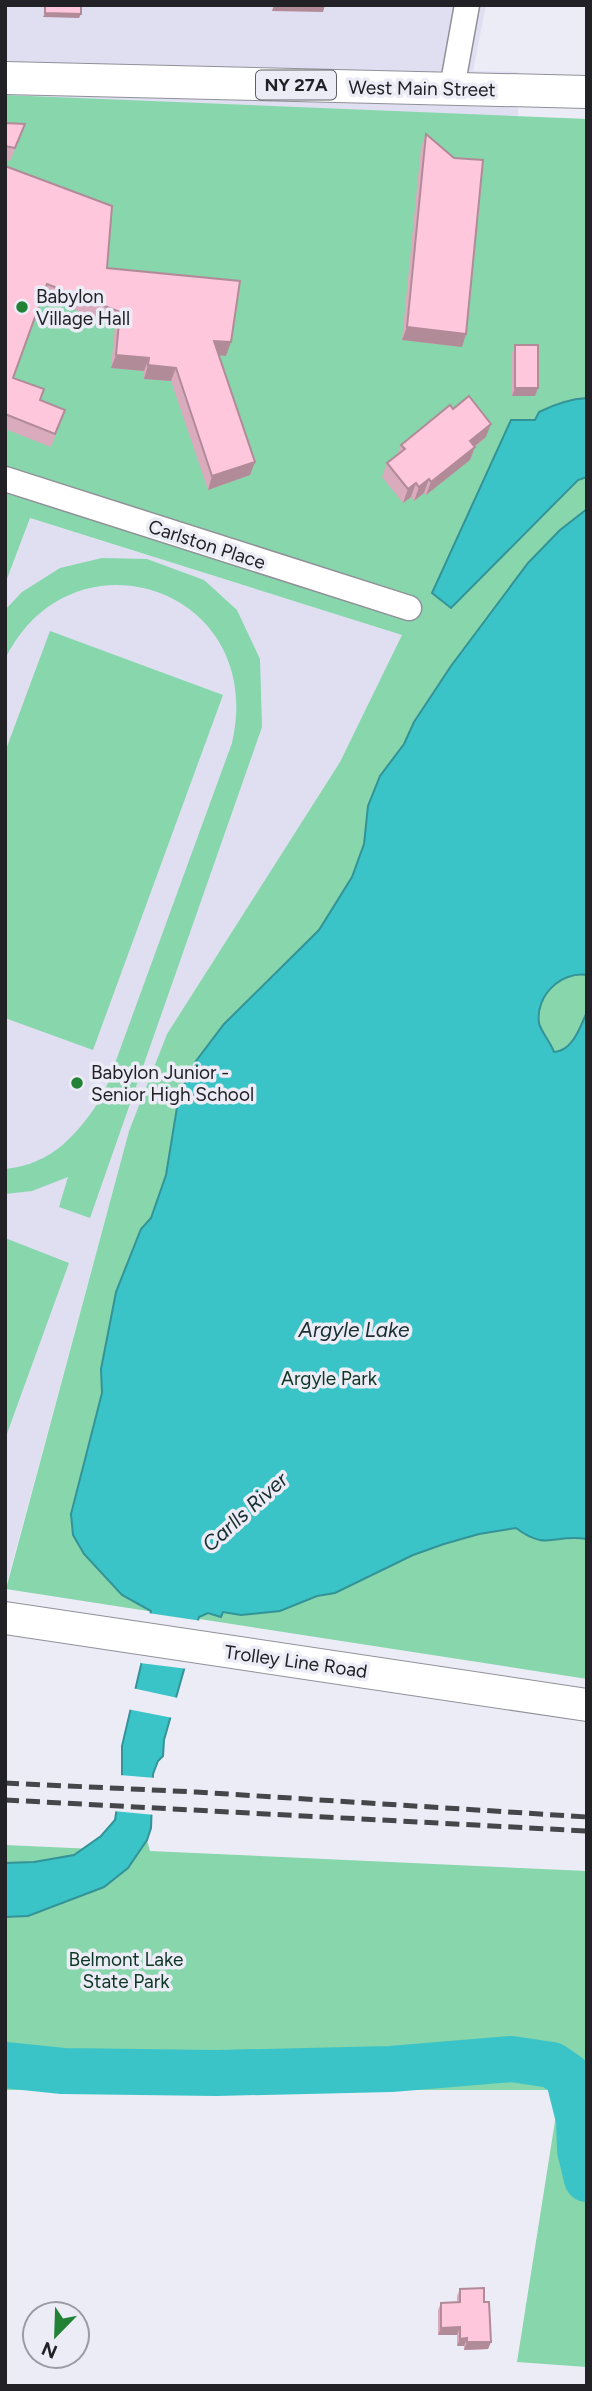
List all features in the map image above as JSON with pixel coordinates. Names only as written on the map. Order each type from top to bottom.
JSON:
[{"type":"main road","name":"West Main Street","points":[[5,78],[587,92]]},
{"type":"main road","name":"Trolley Line Road","points":[[5,1618],[587,1705]]},
{"type":"street","points":[[452,88],[467,5]]},
{"type":"street","name":"Carlston Place","points":[[5,479],[409,608]]},
{"type":"shaded area","points":[[5,5],[486,5],[473,71],[518,72],[518,117],[5,95]]},
{"type":"shaded area","name":"Babylon Junior - Senior High School","points":[[29,518],[403,635],[340,762],[167,1034],[129,1131],[5,1590],[5,583]]},
{"type":"green space","name":"Argyle Park","points":[[5,95],[587,119],[587,1679],[6,1589],[129,1131],[167,1034],[340,762],[402,635],[30,518],[5,584]]},
{"type":"green space","points":[[102,558],[147,559],[204,580],[237,610],[260,659],[262,727],[90,1218],[59,1207],[68,1177],[32,1191],[5,1194],[5,1169],[22,1166],[51,1154],[84,1123],[103,1096],[232,743],[235,689],[221,645],[194,612],[157,592],[116,585],[74,593],[35,617],[5,659],[5,610],[22,592],[60,568]]},
{"type":"green space","points":[[50,631],[223,695],[93,1050],[5,1018],[5,752]]},
{"type":"green space","points":[[5,1238],[69,1263],[5,1439]]},
{"type":"green space","name":"Belmont Lake State Park","points":[[147,1840],[150,1851],[587,1871],[587,2367],[517,2362],[558,2102],[553,2090],[5,2090],[5,1845],[139,1851]]},
{"type":"water","points":[[587,398],[587,477],[578,480],[451,608],[432,593],[511,420],[535,420],[539,412],[568,401]]},
{"type":"water","name":"Argyle Lake","points":[[587,509],[587,975],[568,977],[552,987],[541,1004],[539,1023],[554,1052],[561,1051],[571,1043],[587,1012],[587,1539],[536,1539],[516,1528],[479,1534],[413,1555],[335,1593],[317,1596],[280,1611],[241,1615],[223,1612],[221,1617],[208,1613],[199,1617],[164,1740],[163,1756],[153,1774],[151,1828],[147,1840],[128,1868],[104,1887],[28,1916],[5,1917],[5,1863],[34,1862],[74,1855],[101,1836],[115,1820],[122,1775],[122,1746],[151,1611],[122,1595],[84,1554],[73,1535],[71,1514],[102,1393],[101,1369],[116,1292],[141,1229],[151,1218],[166,1175],[179,1095],[196,1061],[224,1024],[319,930],[352,877],[364,844],[368,806],[380,776],[404,744],[414,722],[451,666],[528,563],[560,530]]},
{"type":"pier","points":[[148,1613],[202,1621],[188,1669],[140,1663]]},
{"type":"pier","points":[[132,1688],[178,1698],[173,1718],[127,1709]]},
{"type":"pier","points":[[119,1775],[156,1778],[155,1815],[113,1811]]},
{"type":"building","points":[[45,5],[81,5],[81,14],[45,13]]},
{"type":"building","points":[[5,123],[25,124],[15,148],[5,146]]},
{"type":"building","points":[[426,134],[454,158],[483,160],[466,334],[407,327]]},
{"type":"building","points":[[5,166],[112,206],[107,268],[240,281],[231,342],[214,341],[255,462],[212,476],[176,368],[148,365],[149,358],[116,355],[120,312],[47,284],[13,378],[44,389],[40,400],[65,410],[55,434],[5,414]]},
{"type":"building","points":[[515,345],[538,345],[538,388],[515,388]]},
{"type":"building","points":[[469,396],[491,424],[470,441],[475,447],[431,482],[429,479],[419,487],[416,483],[408,489],[387,463],[405,449],[401,445],[450,405],[453,409]]},
{"type":"building","points":[[484,2288],[484,2302],[489,2302],[491,2342],[467,2342],[467,2338],[460,2339],[460,2327],[441,2328],[441,2303],[460,2302],[460,2289]]},
{"type":"waterway","points":[[5,2065],[63,2071],[216,2073],[391,2069],[511,2059],[552,2065],[568,2076],[579,2120],[580,2150],[587,2179]]},
{"type":"railway","points":[[5,1783],[196,1792],[587,1817]]},
{"type":"railway","points":[[5,1800],[587,1831]]},
{"type":"place","name":"Babylon Village Hall","points":[[22,307]]},
{"type":"place","name":"Babylon Junior - Senior High School","points":[[77,1083]]},
{"type":"water label","name":"Carlls River","points":[[245,1512]]}]
